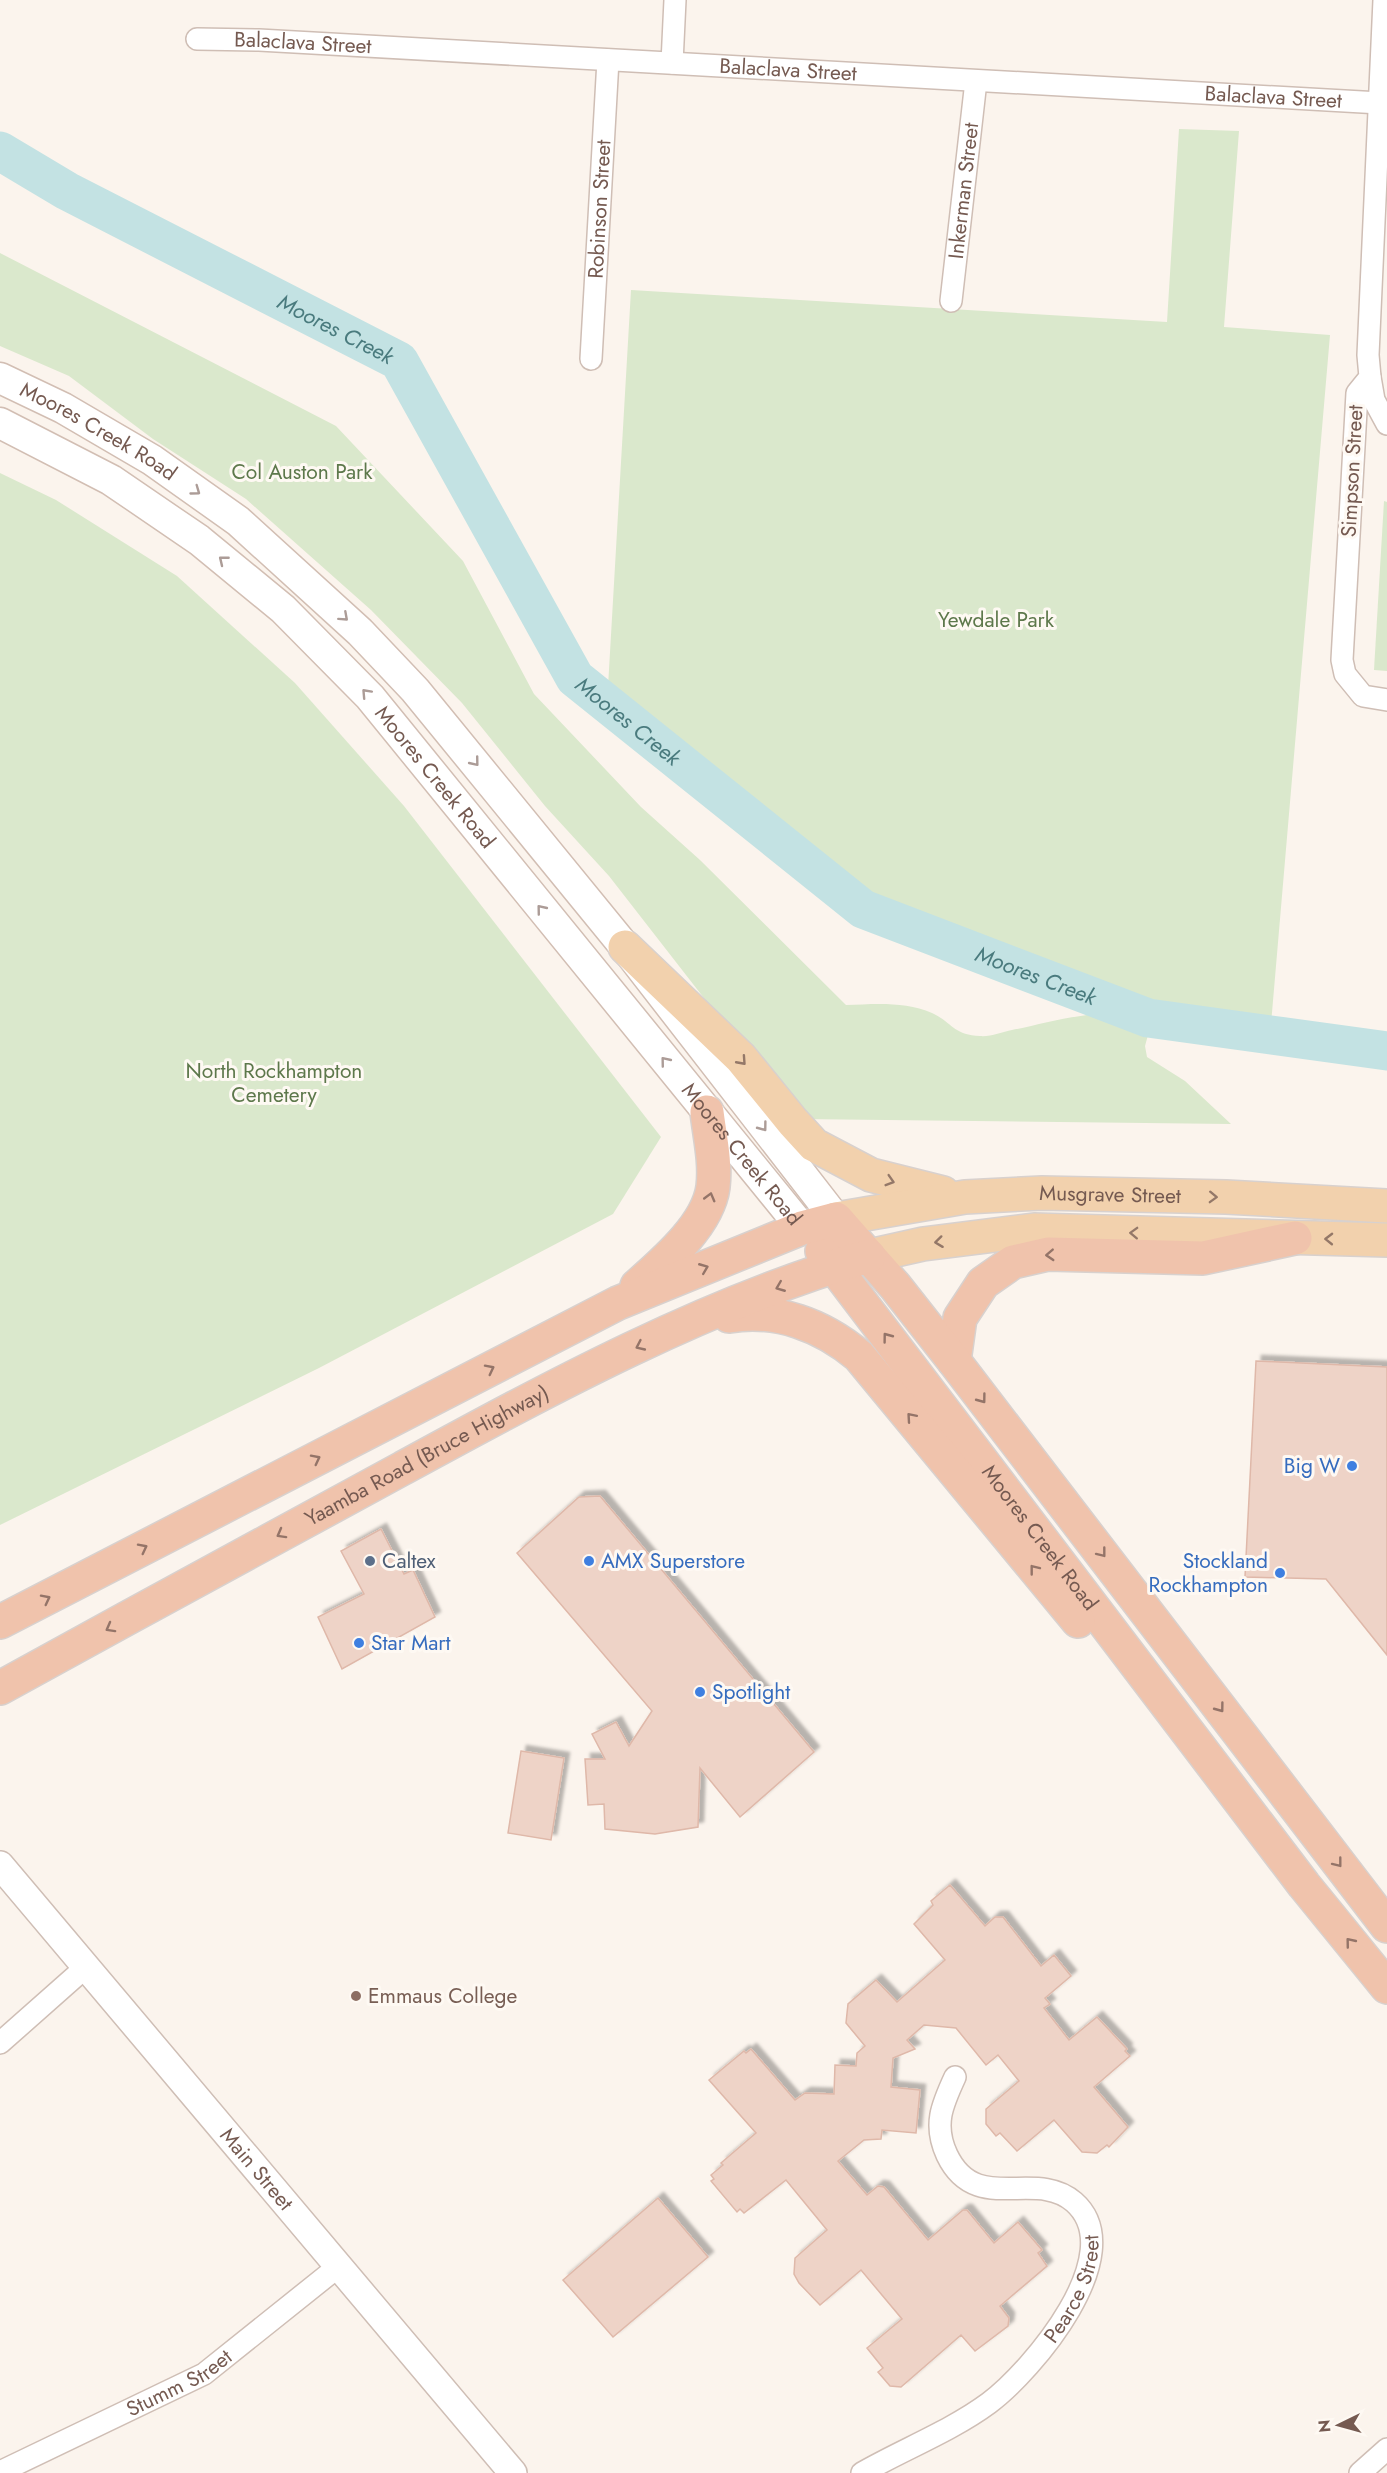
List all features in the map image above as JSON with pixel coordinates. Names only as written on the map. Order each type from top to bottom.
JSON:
[{"type":"highway","points":[[618,1303],[668,1259],[707,1208],[713,1189],[714,1171],[707,1112]]},
{"type":"highway","points":[[0,1622],[618,1303],[802,1228],[836,1219]]},
{"type":"highway","name":"Moores Creek Road","points":[[836,1219],[954,1361],[1387,1926]]},
{"type":"highway","name":"Moores Creek Road","points":[[802,1228],[835,1266],[1266,1834],[1387,1987]]},
{"type":"highway","points":[[954,1361],[960,1318],[983,1283],[1012,1262],[1048,1254],[1203,1258],[1295,1238]]},
{"type":"highway","name":"Yaamba Road (Bruce Highway)","points":[[0,1688],[450,1443],[619,1356],[693,1321],[835,1266],[869,1256]]},
{"type":"highway","points":[[693,1321],[750,1312],[779,1316],[813,1326],[838,1339],[859,1356],[942,1453],[1042,1579],[1266,1834]]},
{"type":"main road","name":"Moores Creek Road","points":[[0,378],[63,408],[152,460],[238,521],[360,632],[415,690],[625,947],[836,1219]]},
{"type":"main road","name":"Moores Creek Road","points":[[0,423],[111,480],[199,540],[283,609],[370,697],[802,1228]]},
{"type":"main road","points":[[625,947],[741,1058],[814,1144],[871,1175],[903,1185],[965,1197]]},
{"type":"main road","name":"Musgrave Street","points":[[836,1219],[965,1197],[1042,1193],[1104,1193],[1387,1206]]},
{"type":"main road","name":"Musgrave Street","points":[[869,1256],[923,1244],[1034,1230],[1387,1240]]},
{"type":"street","points":[[672,63],[675,0]]},
{"type":"street","name":"Simpson Street","points":[[1384,0],[1385,21],[1368,354],[1370,377],[1357,393],[1342,660],[1345,674],[1363,696],[1387,700]]},
{"type":"street","name":"Balaclava Street","points":[[196,39],[259,40],[1380,103]]},
{"type":"street","name":"Robinson Street","points":[[591,359],[608,60]]},
{"type":"street","name":"Inkerman Street","points":[[951,301],[976,81]]},
{"type":"street","points":[[1370,377],[1374,400],[1387,424]]},
{"type":"street","name":"Main Street","points":[[0,1865],[513,2473]]},
{"type":"street","points":[[0,2043],[87,1966]]},
{"type":"street","name":"Pearce Street","points":[[862,2473],[959,2422],[1005,2390],[1043,2347],[1080,2290],[1088,2269],[1092,2233],[1086,2216],[1076,2203],[1060,2192],[1040,2189],[986,2189],[967,2181],[953,2166],[945,2150],[940,2126],[940,2109],[955,2077]]},
{"type":"street","name":"Stumm Street","points":[[0,2472],[204,2374],[339,2266]]},
{"type":"street","points":[[1360,2473],[1387,2449]]},
{"type":"green space","name":"Yewdale Park","points":[[1179,129],[1239,131],[1224,327],[1330,335],[1270,1036],[1148,1018],[863,909],[607,704],[631,290],[1167,322]]},
{"type":"green space","name":"Col Auston Park","points":[[0,253],[336,426],[463,561],[534,694],[641,807],[700,860],[846,1005],[889,1004],[922,1009],[939,1017],[958,1031],[980,1036],[1082,1016],[1100,1014],[1135,1018],[1151,1024],[1145,1046],[1147,1057],[1185,1081],[1231,1124],[798,1119],[609,876],[545,806],[462,703],[371,610],[246,499],[153,439],[69,376],[0,346]]},
{"type":"green space","name":"North Rockhampton Cemetery","points":[[0,473],[56,500],[177,576],[295,683],[404,806],[661,1137],[613,1214],[319,1368],[0,1525]]},
{"type":"green space","points":[[1384,501],[1387,502],[1387,671],[1374,670]]},
{"type":"building","points":[[1256,1361],[1387,1367],[1387,1655],[1326,1579],[1245,1577]]},
{"type":"building","points":[[600,1496],[814,1752],[740,1817],[700,1768],[698,1827],[655,1834],[605,1829],[604,1804],[588,1805],[585,1759],[605,1759],[592,1734],[616,1722],[629,1746],[652,1711],[517,1553],[579,1497]]},
{"type":"building","name":"Star Mart","points":[[381,1529],[404,1574],[413,1570],[435,1617],[342,1669],[318,1617],[364,1594],[341,1551]]},
{"type":"building","points":[[521,1751],[564,1758],[551,1840],[508,1833]]},
{"type":"building","points":[[950,1885],[985,1926],[995,1917],[1003,1917],[1041,1966],[1054,1955],[1071,1976],[1045,1998],[1050,2004],[1044,2008],[1069,2040],[1097,2017],[1127,2049],[1125,2051],[1130,2056],[1094,2087],[1128,2127],[1109,2147],[1107,2145],[1097,2153],[1082,2152],[1054,2120],[1017,2151],[1000,2133],[996,2136],[986,2124],[986,2109],[1019,2081],[998,2055],[986,2065],[956,2028],[924,2025],[907,2040],[915,2049],[893,2058],[891,2087],[920,2090],[916,2133],[882,2130],[881,2139],[864,2140],[838,2161],[867,2195],[878,2186],[884,2187],[928,2240],[963,2210],[967,2210],[994,2243],[1018,2222],[1042,2250],[1038,2253],[1047,2266],[1000,2306],[1009,2318],[1008,2326],[975,2351],[961,2335],[901,2387],[890,2386],[878,2372],[883,2368],[867,2348],[902,2319],[861,2270],[820,2305],[799,2283],[794,2274],[795,2258],[827,2230],[786,2180],[744,2213],[740,2209],[737,2212],[711,2181],[714,2179],[711,2175],[723,2165],[721,2163],[756,2133],[709,2080],[744,2051],[746,2053],[751,2049],[795,2100],[805,2093],[834,2094],[835,2065],[856,2066],[857,2053],[865,2046],[846,2023],[848,2004],[876,1980],[897,2002],[945,1960],[914,1924],[933,1905],[931,1901]]},
{"type":"building","points":[[658,2198],[708,2257],[613,2337],[563,2280]]},
{"type":"waterway","name":"Moores Creek","points":[[0,151],[67,191],[399,361],[575,678],[863,909],[1148,1018],[1387,1051]]},
{"type":"place","name":"Big W","points":[[1352,1466]]},
{"type":"place","name":"Caltex","points":[[370,1561]]},
{"type":"place","name":"AMX Superstore","points":[[589,1561]]},
{"type":"place","name":"Stockland Rockhampton","points":[[1280,1573]]},
{"type":"place","name":"Star Mart","points":[[359,1643]]},
{"type":"place","name":"Spotlight","points":[[700,1692]]},
{"type":"place","name":"Emmaus College","points":[[356,1996]]}]
